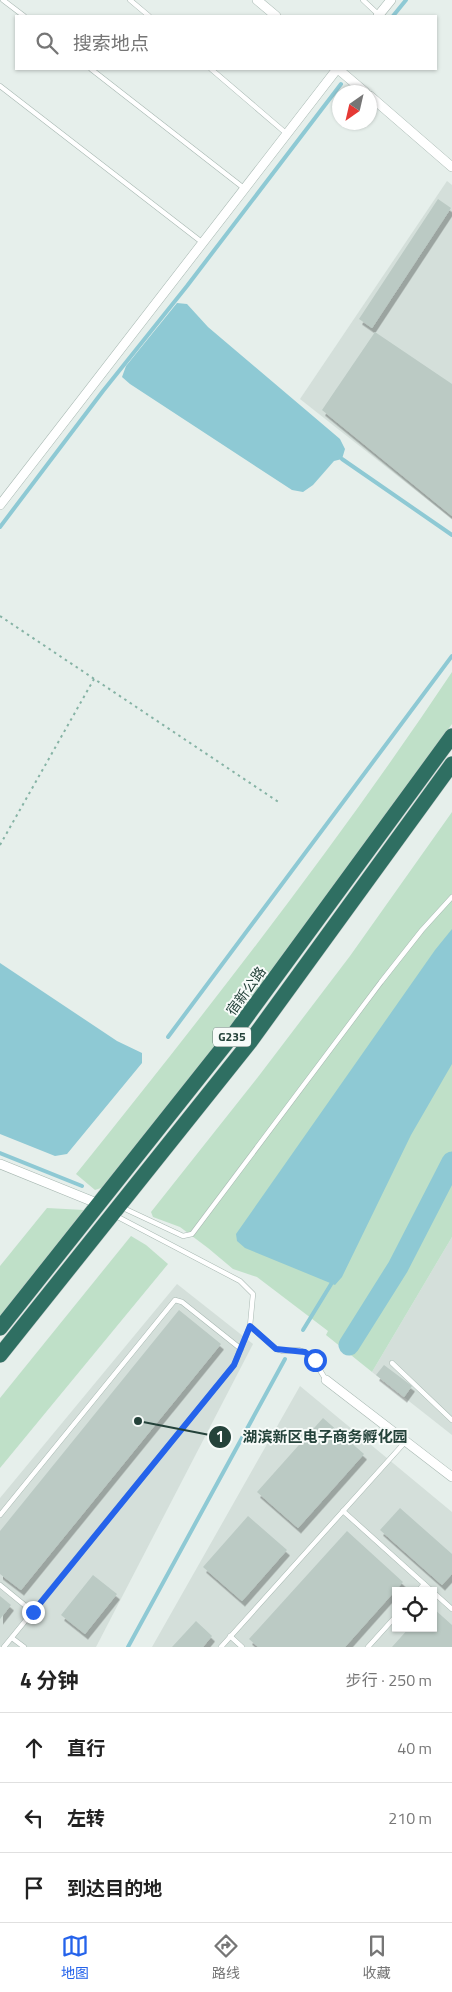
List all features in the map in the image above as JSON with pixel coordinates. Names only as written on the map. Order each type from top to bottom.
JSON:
[{"type":"highway","name":"宿新公路","points":[[0,1328],[236,1031],[452,736]]},
{"type":"highway","name":"G235","points":[[0,1355],[250,1042],[452,764]]},
{"type":"street","points":[[257,0],[275,15]]},
{"type":"street","points":[[379,15],[390,0]]},
{"type":"street","points":[[0,505],[336,70]]},
{"type":"street","points":[[338,70],[357,85]]},
{"type":"street","points":[[377,102],[452,167]]},
{"type":"street","points":[[0,1164],[99,1204]]},
{"type":"street","points":[[326,1380],[452,1477]]},
{"type":"lane","points":[[3,0],[23,15]]},
{"type":"lane","points":[[130,0],[148,15]]},
{"type":"lane","points":[[363,0],[377,15]]},
{"type":"lane","points":[[92,70],[244,189]]},
{"type":"lane","points":[[212,70],[287,134]]},
{"type":"lane","points":[[0,86],[203,243]]},
{"type":"lane","points":[[116,1210],[183,1236],[192,1234],[381,982],[452,896]]},
{"type":"lane","points":[[4,1647],[234,1365],[250,1326],[253,1294],[240,1281],[116,1210]]},
{"type":"lane","points":[[0,1515],[174,1300],[182,1302],[241,1349]]},
{"type":"lane","points":[[250,1326],[276,1349],[283,1351],[299,1350],[310,1354],[326,1380]]},
{"type":"lane","points":[[392,1363],[452,1420]]},
{"type":"lane","points":[[221,1647],[406,1441]]},
{"type":"lane","points":[[343,1511],[428,1587]]},
{"type":"lane","points":[[0,1584],[33,1612]]},
{"type":"lane","points":[[437,1595],[452,1609]]},
{"type":"lane","points":[[368,1647],[392,1620]]},
{"type":"lane","points":[[230,1636],[242,1647]]},
{"type":"lane","points":[[12,1638],[24,1647]]},
{"type":"path","points":[[0,616],[280,803]]},
{"type":"path","points":[[0,845],[94,679]]},
{"type":"shaded area","points":[[447,181],[452,185],[452,519],[300,399]]},
{"type":"shaded area","points":[[452,1237],[452,1435],[372,1372]]},
{"type":"shaded area","points":[[177,1284],[253,1344],[96,1647],[0,1647],[0,1498]]},
{"type":"shaded area","points":[[300,1386],[452,1512],[452,1647],[152,1647]]},
{"type":"green space","points":[[452,672],[452,724],[230,1028],[104,1187],[95,1190],[76,1174],[270,927],[363,801]]},
{"type":"green space","points":[[452,812],[452,1237],[372,1372],[326,1335],[328,1331],[257,1277],[233,1269],[180,1227],[153,1217],[151,1212],[258,1077],[350,956]]},
{"type":"green space","points":[[47,1208],[84,1210],[0,1316],[0,1266]]},
{"type":"green space","points":[[131,1236],[146,1245],[168,1264],[0,1468],[0,1398]]},
{"type":"water","points":[[177,303],[187,304],[208,327],[340,439],[345,449],[342,459],[334,461],[313,485],[303,492],[292,490],[122,377],[126,366]]},
{"type":"water","points":[[452,929],[452,1064],[411,1135],[342,1277],[335,1285],[245,1248],[237,1241],[236,1234],[435,950]]},
{"type":"water","points":[[0,963],[117,1041],[142,1053],[142,1063],[67,1154],[55,1156],[0,1134]]},
{"type":"building","points":[[438,199],[451,208],[372,328],[359,319]]},
{"type":"building","points":[[375,332],[452,384],[452,516],[322,410]]},
{"type":"building","points":[[179,1310],[221,1344],[21,1590],[0,1574],[0,1531]]},
{"type":"building","points":[[384,1365],[412,1386],[404,1397],[376,1375]]},
{"type":"building","points":[[323,1418],[364,1454],[298,1528],[257,1492]]},
{"type":"building","points":[[400,1508],[452,1554],[452,1574],[442,1585],[380,1530]]},
{"type":"building","points":[[248,1516],[287,1550],[242,1601],[203,1567]]},
{"type":"building","points":[[347,1531],[403,1582],[399,1587],[392,1587],[392,1594],[345,1647],[258,1647],[249,1639]]},
{"type":"building","points":[[93,1575],[117,1594],[85,1634],[61,1615]]},
{"type":"building","points":[[0,1596],[11,1605],[0,1619]]},
{"type":"building","points":[[437,1612],[452,1625],[452,1647],[392,1647],[405,1632],[437,1632]]},
{"type":"building","points":[[196,1621],[212,1636],[203,1647],[172,1647]]},
{"type":"waterway","points":[[394,15],[406,0]]},
{"type":"waterway","points":[[0,527],[341,84]]},
{"type":"waterway","points":[[342,459],[452,535]]},
{"type":"waterway","points":[[168,1037],[452,656]]},
{"type":"waterway","points":[[0,1153],[82,1186]]},
{"type":"waterway","points":[[349,1345],[398,1267],[452,1162]]},
{"type":"waterway","points":[[303,1330],[333,1281]]},
{"type":"waterway","points":[[128,1647],[285,1359]]},
{"type":"place","name":"湖滨新区电子商务孵化园","points":[[138,1421]]},
{"type":"route","points":[[33,1612],[234,1365],[250,1326],[276,1349],[283,1351],[299,1350],[310,1354],[315,1360]]}]
